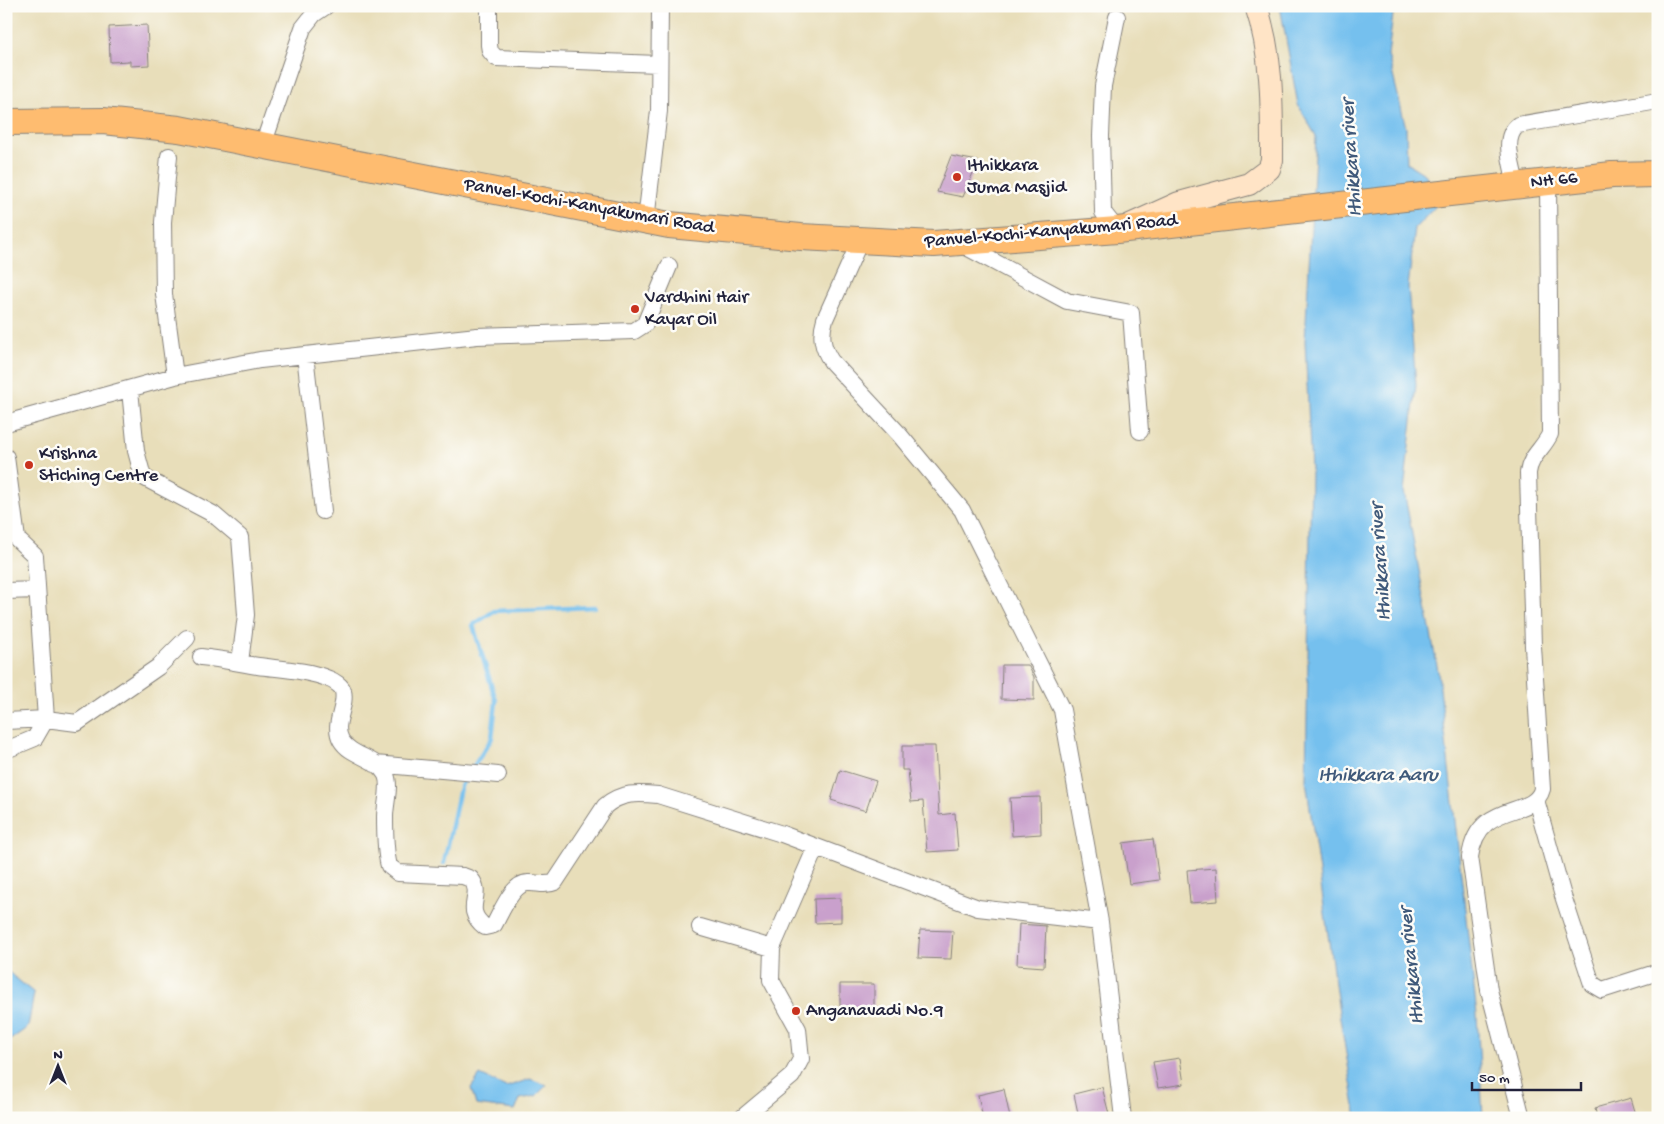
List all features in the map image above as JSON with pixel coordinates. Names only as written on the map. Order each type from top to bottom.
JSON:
[{"type":"highway","name":"Panvel-Kochi-Kanyakumari Road","points":[[6,122],[103,121],[179,129],[646,220],[716,230],[860,241],[959,243],[1117,230],[1265,212]]},
{"type":"highway","name":"NH 66","points":[[1265,212],[1612,175],[1658,174]]},
{"type":"main road","points":[[1117,230],[1179,203],[1249,184],[1269,169],[1272,160],[1268,50],[1256,6]]},
{"type":"street","points":[[263,145],[303,28],[314,14],[326,6]]},
{"type":"street","points":[[489,6],[489,45],[490,52],[496,58],[659,64]]},
{"type":"street","points":[[646,220],[659,111],[660,6]]},
{"type":"street","points":[[1117,17],[1103,86],[1101,136],[1103,212],[1117,230]]},
{"type":"street","points":[[1516,185],[1509,140],[1511,132],[1518,125],[1658,100]]},
{"type":"street","points":[[169,156],[163,222],[164,285],[175,376]]},
{"type":"street","points":[[1522,1118],[1489,990],[1470,857],[1472,844],[1479,830],[1488,821],[1536,800],[1540,794],[1541,778],[1533,646],[1528,474],[1530,460],[1547,441],[1550,434],[1548,182]]},
{"type":"street","points":[[860,241],[825,319],[822,330],[824,348],[831,361],[898,433],[962,510],[1057,699],[1065,724],[1100,922],[1123,1118]]},
{"type":"street","points":[[959,243],[1067,301],[1131,313],[1140,431]]},
{"type":"street","points":[[6,423],[175,376],[260,360],[477,336],[634,331],[646,324],[669,266]]},
{"type":"street","points":[[305,354],[323,511]]},
{"type":"street","points":[[130,390],[136,451],[143,477],[213,514],[240,537],[246,616],[240,662]]},
{"type":"street","points":[[6,457],[17,539],[34,556],[46,719],[35,738],[6,750]]},
{"type":"street","points":[[6,591],[37,590]]},
{"type":"street","points":[[6,721],[46,719],[77,723],[158,666],[188,638]]},
{"type":"street","points":[[201,657],[240,662],[330,679],[338,685],[343,690],[338,731],[341,740],[349,749],[375,764],[387,779],[385,817],[389,866],[398,873],[468,877],[475,884],[474,918],[485,928],[494,925],[514,891],[522,884],[548,886],[554,882],[605,806],[630,793],[658,795],[816,847],[978,908],[1100,922]]},
{"type":"street","points":[[375,764],[498,775]]},
{"type":"street","points":[[1536,800],[1563,896],[1592,984],[1596,988],[1608,988],[1658,972]]},
{"type":"street","points":[[742,1118],[792,1076],[801,1059],[798,1029],[771,980],[772,948],[816,847]]},
{"type":"street","points":[[700,927],[772,948]]},
{"type":"water","name":"Ithikkara Aaru","points":[[1280,6],[1394,6],[1388,55],[1406,128],[1407,163],[1426,175],[1435,207],[1415,228],[1408,287],[1416,385],[1404,491],[1438,671],[1477,1015],[1483,1118],[1357,1118],[1339,1012],[1306,780],[1311,470],[1305,341],[1316,136],[1298,105]]},
{"type":"water","points":[[6,970],[34,993],[28,1027],[6,1043]]},
{"type":"water","points":[[480,1075],[506,1087],[530,1079],[547,1085],[536,1096],[520,1099],[515,1110],[476,1105],[471,1088]]},
{"type":"building","points":[[147,25],[149,65],[130,66],[130,61],[110,62],[109,27]]},
{"type":"building","name":"Ithikkara Juma Masjid","points":[[951,156],[978,161],[963,197],[937,192]]},
{"type":"building","points":[[1002,665],[1028,665],[1034,677],[1034,700],[1001,699]]},
{"type":"building","points":[[902,746],[935,746],[939,815],[955,813],[958,850],[927,852],[923,801],[911,802],[908,770],[902,770]]},
{"type":"building","points":[[840,770],[876,781],[866,811],[831,800]]},
{"type":"building","points":[[1040,797],[1041,834],[1012,836],[1010,798]]},
{"type":"building","points":[[1153,839],[1159,880],[1129,884],[1123,843]]},
{"type":"building","points":[[1216,868],[1218,901],[1190,903],[1187,870]]},
{"type":"building","points":[[841,898],[841,922],[815,923],[814,899]]},
{"type":"building","points":[[1019,924],[1046,926],[1044,967],[1017,965]]},
{"type":"building","points":[[920,930],[953,931],[951,959],[918,958]]},
{"type":"building","points":[[840,984],[874,984],[874,1012],[840,1012]]},
{"type":"building","points":[[1180,1058],[1184,1084],[1158,1088],[1153,1062]]},
{"type":"building","points":[[1102,1087],[1110,1118],[1079,1118],[1074,1094]]},
{"type":"building","points":[[1004,1089],[1010,1118],[983,1118],[978,1095]]},
{"type":"building","points":[[1631,1098],[1637,1118],[1597,1118],[1595,1108]]},
{"type":"waterway","points":[[472,769],[492,738],[496,701],[473,625],[494,611],[595,607]]},
{"type":"waterway","points":[[444,863],[460,788],[467,775]]},
{"type":"place","name":"Ithikkara Juma Masjid","points":[[957,177]]},
{"type":"place","name":"Vardhini Hair Kayar Oil","points":[[635,309]]},
{"type":"place","name":"Krishna Stiching Centre","points":[[29,465]]},
{"type":"place","name":"Anganavadi No.9","points":[[796,1011]]},
{"type":"water label","name":"Ithikkara river","points":[[1353,158]]},
{"type":"water label","name":"Ithikkara river","points":[[1382,562]]},
{"type":"water label","name":"Ithikkara river","points":[[1413,966]]}]
